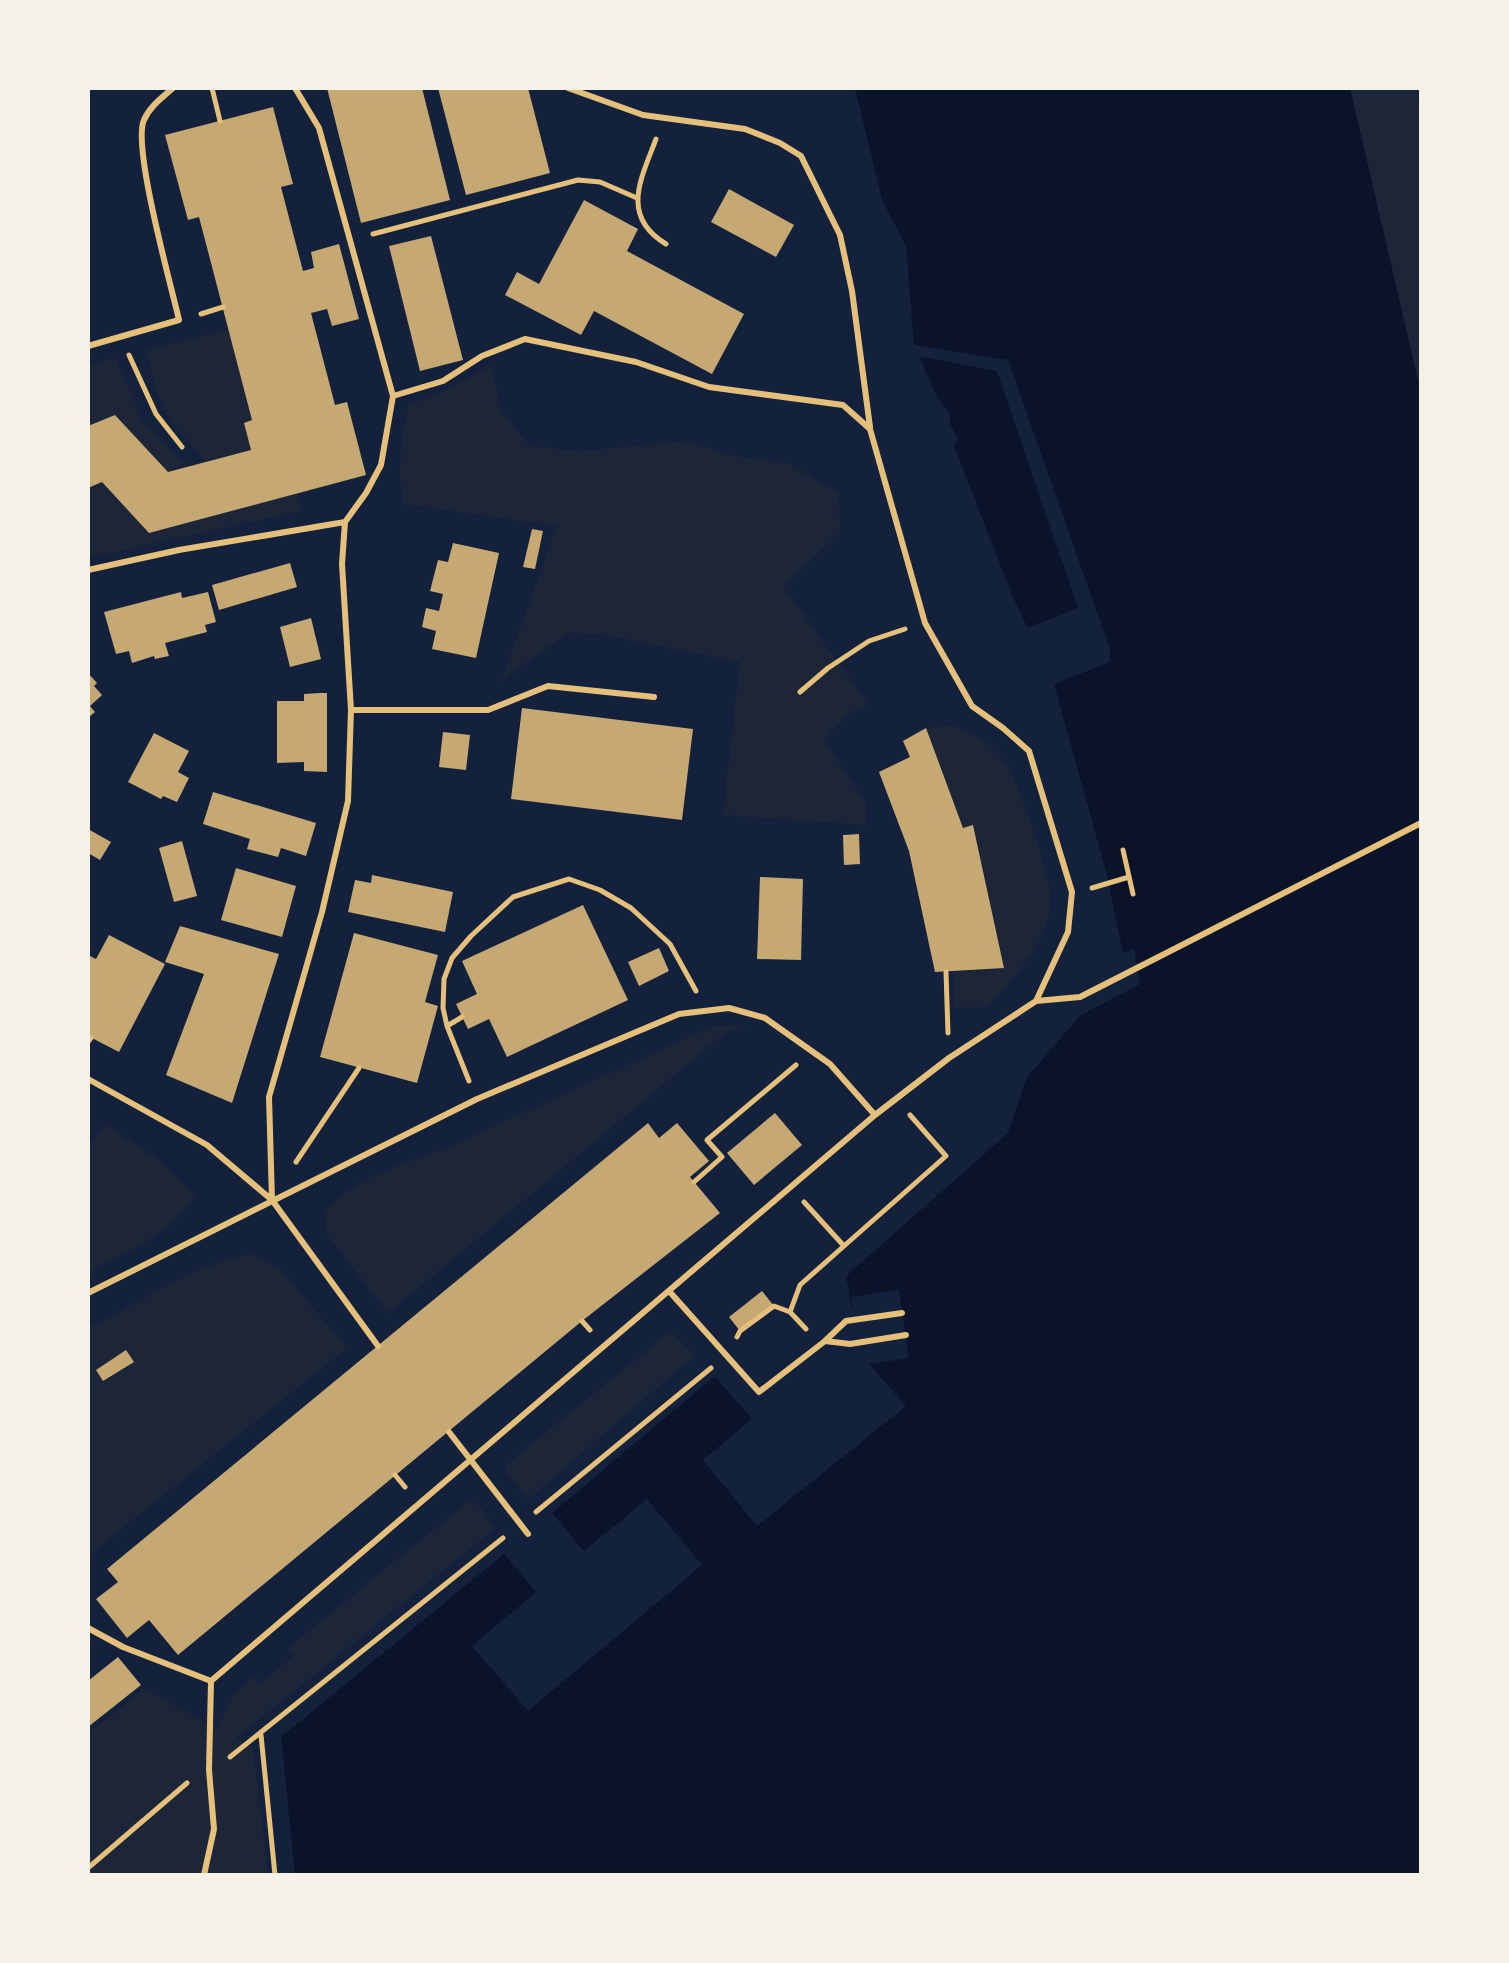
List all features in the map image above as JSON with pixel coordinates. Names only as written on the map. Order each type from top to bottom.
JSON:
[{"type":"lane","points":[[88,346],[179,320],[144,173],[142,122],[154,105],[173,88]]},
{"type":"lane","points":[[272,1200],[269,1097],[322,912],[348,801],[351,710],[342,564],[345,522],[381,465],[393,396],[319,128],[295,88]]},
{"type":"lane","points":[[568,88],[643,115],[745,129],[780,143],[801,156],[840,235],[852,291],[870,429],[925,623],[972,706],[1029,751],[1072,892],[1068,932],[1036,1001]]},
{"type":"lane","points":[[393,396],[443,381],[482,356],[525,339],[636,362],[709,387],[843,405],[870,429]]},
{"type":"lane","points":[[88,570],[179,550],[345,522]]},
{"type":"lane","points":[[351,710],[488,710],[548,686],[654,697]]},
{"type":"lane","points":[[204,1875],[214,1829],[209,1770],[211,1681],[875,1115],[949,1058],[1036,1001],[1080,997],[1421,823]]},
{"type":"lane","points":[[88,1293],[477,1099],[679,1014],[729,1008],[765,1018],[830,1064],[875,1115]]},
{"type":"lane","points":[[88,1079],[207,1145],[272,1200],[378,1346]]},
{"type":"lane","points":[[669,1291],[759,1392],[846,1321],[902,1313]]},
{"type":"lane","points":[[825,1341],[850,1344],[906,1335]]},
{"type":"lane","points":[[449,1432],[528,1534]]},
{"type":"lane","points":[[88,1628],[123,1647],[211,1681]]},
{"type":"path","points":[[212,88],[220,121]]},
{"type":"path","points":[[664,117],[643,173],[637,208],[651,235],[666,244]]},
{"type":"path","points":[[373,234],[578,180],[600,182],[637,198]]},
{"type":"path","points":[[133,366],[156,414],[182,447]]},
{"type":"path","points":[[800,692],[828,668],[869,641],[925,623]]},
{"type":"path","points":[[1123,850],[1133,894]]},
{"type":"path","points":[[1103,886],[1129,877]]},
{"type":"path","points":[[477,1099],[447,1026],[443,1008],[444,979],[452,958],[513,897],[569,879],[600,890],[631,908],[670,944],[691,977],[704,1011]]},
{"type":"path","points":[[946,972],[949,1058]]},
{"type":"path","points":[[447,1026],[462,1017]]},
{"type":"path","points":[[694,1182],[722,1157],[707,1140],[812,1052]]},
{"type":"path","points":[[272,1200],[359,1068]]},
{"type":"path","points":[[790,1312],[800,1285],[946,1156],[896,1099]]},
{"type":"path","points":[[791,1187],[844,1246]]},
{"type":"path","points":[[209,1770],[260,1734],[520,1525],[727,1355],[740,1331],[774,1306],[790,1312],[803,1327],[825,1341]]},
{"type":"path","points":[[260,1734],[275,1875]]},
{"type":"path","points":[[88,1868],[181,1788]]},
{"type":"shaded area","points":[[855,88],[1350,88],[1421,393],[1421,1875],[295,1875],[281,1737],[504,1554],[536,1592],[472,1646],[528,1711],[702,1565],[647,1499],[584,1551],[552,1513],[715,1376],[752,1419],[703,1460],[757,1526],[906,1406],[860,1354],[846,1276],[1008,1133],[1027,1077],[1081,1015],[1140,984],[1134,948],[1123,953],[1107,875],[1054,684],[1012,595],[954,446],[958,439],[950,424],[950,414],[936,395],[914,345],[906,246],[882,200]]},
{"type":"shaded area","points":[[1350,88],[1417,88],[1421,138],[1421,397]]},
{"type":"shaded area","points":[[229,329],[252,420],[251,450],[206,462],[174,426],[159,399],[145,350]]},
{"type":"shaded area","points":[[115,357],[143,421],[188,467],[168,472],[115,415],[88,426],[88,365]]},
{"type":"shaded area","points":[[491,365],[501,411],[530,446],[581,451],[686,441],[731,455],[789,464],[839,493],[840,533],[783,586],[868,704],[846,715],[824,741],[865,801],[867,825],[723,815],[740,662],[599,634],[568,633],[501,681],[557,526],[403,504],[400,478],[402,441],[409,404],[445,391]]},
{"type":"shaded area","points":[[102,482],[149,533],[298,493],[302,511],[88,558],[88,488]]},
{"type":"shaded area","points":[[953,725],[986,743],[1009,768],[1031,823],[1051,893],[1048,917],[1038,943],[1014,978],[985,1007],[954,1008],[953,971],[1004,967],[974,826],[963,828],[926,728]]},
{"type":"shaded area","points":[[713,1026],[749,1026],[738,1027],[723,1035],[388,1313],[328,1236],[324,1214],[336,1200],[368,1179],[462,1141]]},
{"type":"shaded area","points":[[104,1124],[159,1160],[195,1195],[161,1232],[88,1272],[88,1148]]},
{"type":"shaded area","points":[[253,1254],[279,1268],[347,1348],[88,1556],[88,1329],[189,1274],[232,1258]]},
{"type":"shaded area","points":[[668,1333],[672,1333],[695,1355],[527,1498],[505,1470],[506,1465]]},
{"type":"shaded area","points":[[470,1500],[481,1507],[495,1529],[236,1738],[253,1748],[268,1875],[88,1875],[88,1733],[144,1689],[218,1728],[234,1694],[254,1675],[260,1684],[294,1655],[288,1648]]},
{"type":"pier","points":[[914,345],[1008,360],[1110,649],[1110,662],[1054,684],[1028,628],[1078,608],[997,371],[917,356]]},
{"type":"pier","points":[[899,1290],[909,1358],[869,1364],[860,1354],[856,1354],[849,1310],[853,1309],[851,1297]]},
{"type":"building","points":[[327,88],[422,88],[450,200],[361,223]]},
{"type":"building","points":[[438,88],[528,88],[550,173],[466,195]]},
{"type":"building","points":[[273,107],[293,184],[281,187],[303,271],[314,268],[311,252],[339,244],[359,319],[332,326],[327,309],[311,313],[335,405],[347,402],[366,475],[149,533],[102,482],[88,488],[88,426],[115,415],[168,472],[251,450],[244,423],[252,420],[199,217],[188,220],[165,135]]},
{"type":"building","points":[[729,189],[794,225],[776,257],[711,222]]},
{"type":"building","points":[[584,200],[638,229],[627,251],[744,314],[712,374],[594,311],[581,335],[505,295],[517,272],[539,284]]},
{"type":"building","points":[[431,236],[463,360],[420,371],[389,246]]},
{"type":"building","points":[[532,529],[543,531],[535,569],[523,567]]},
{"type":"building","points":[[453,543],[499,553],[476,658],[432,649],[436,631],[422,627],[426,608],[439,611],[443,594],[430,591],[438,560],[448,562]]},
{"type":"building","points":[[290,563],[297,587],[219,610],[212,585]]},
{"type":"building","points":[[181,592],[182,598],[208,592],[216,622],[205,625],[207,632],[165,643],[169,656],[155,659],[154,656],[132,663],[129,651],[116,654],[104,612]]},
{"type":"building","points":[[311,618],[321,659],[290,667],[280,627]]},
{"type":"building","points":[[88,673],[102,695],[90,706],[95,712],[88,718]]},
{"type":"building","points":[[327,693],[327,772],[304,771],[304,762],[277,763],[277,701],[304,701],[304,694]]},
{"type":"building","points":[[522,708],[693,729],[682,820],[511,799]]},
{"type":"building","points":[[926,728],[963,828],[973,825],[1004,968],[935,972],[909,851],[879,772],[910,757],[903,741]]},
{"type":"building","points":[[443,732],[470,735],[466,770],[439,767]]},
{"type":"building","points":[[154,733],[189,751],[178,772],[189,778],[177,802],[163,796],[161,799],[128,782]]},
{"type":"building","points":[[213,792],[316,823],[306,856],[281,848],[278,857],[247,849],[250,839],[203,824]]},
{"type":"building","points":[[88,829],[111,842],[100,860],[88,853]]},
{"type":"building","points":[[859,834],[860,864],[844,865],[843,835]]},
{"type":"building","points":[[182,841],[197,896],[174,902],[159,848]]},
{"type":"building","points":[[236,868],[296,886],[282,937],[221,920]]},
{"type":"building","points":[[372,875],[453,892],[445,932],[348,912],[355,880],[371,883]]},
{"type":"building","points":[[760,877],[803,879],[801,960],[757,959]]},
{"type":"building","points":[[583,905],[628,1000],[507,1057],[489,1019],[468,1029],[456,1004],[477,994],[462,961]]},
{"type":"building","points":[[180,926],[279,954],[232,1103],[166,1075],[204,974],[165,962]]},
{"type":"building","points":[[354,933],[438,955],[425,1002],[438,1006],[417,1083],[320,1057]]},
{"type":"building","points":[[109,935],[165,964],[119,1052],[88,1036],[88,955],[96,959]]},
{"type":"building","points":[[659,948],[669,971],[639,986],[628,962]]},
{"type":"building","points":[[775,1113],[802,1145],[754,1185],[727,1153]]},
{"type":"building","points":[[648,1123],[659,1138],[677,1123],[709,1161],[690,1177],[720,1213],[582,1321],[178,1655],[149,1620],[127,1638],[96,1599],[118,1582],[107,1569]]},
{"type":"building","points":[[762,1291],[774,1306],[740,1331],[729,1317]]},
{"type":"building","points":[[126,1350],[134,1362],[103,1381],[96,1370]]},
{"type":"building","points":[[118,1657],[141,1685],[88,1727],[88,1681]]}]
